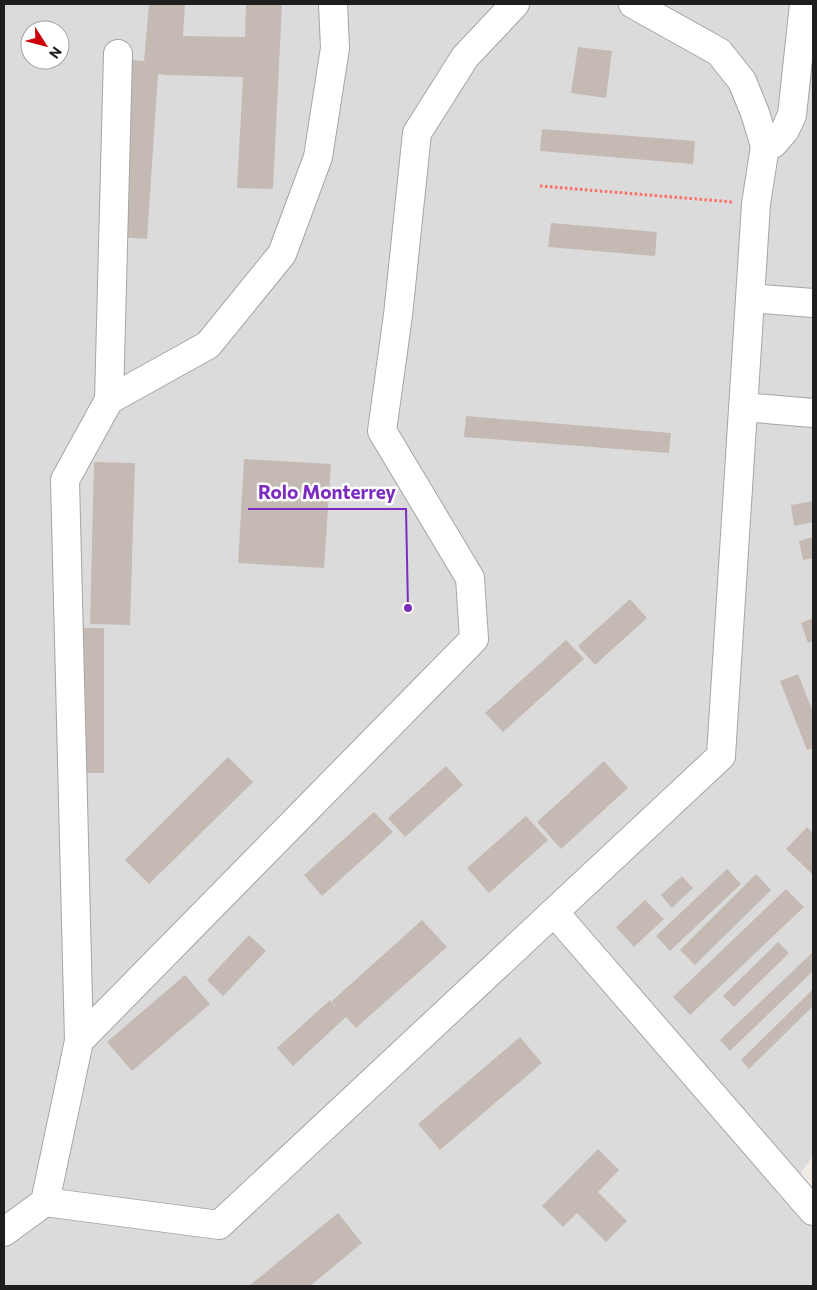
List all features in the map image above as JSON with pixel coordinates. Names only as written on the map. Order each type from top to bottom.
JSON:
[{"type":"street","points":[[109,400],[208,345],[282,254],[318,157],[335,48],[333,4]]},
{"type":"street","points":[[79,1041],[474,639],[470,578],[382,431],[398,315],[417,133],[465,57],[516,4]]},
{"type":"street","points":[[44,1202],[219,1226],[721,756],[756,204],[765,146],[755,113],[742,81],[719,52],[633,4]]},
{"type":"street","points":[[765,146],[773,144],[785,130],[792,115],[804,4]]},
{"type":"street","points":[[4,1232],[44,1202],[79,1041],[65,480],[109,400],[118,54]]},
{"type":"street","points":[[750,298],[813,303]]},
{"type":"street","points":[[743,406],[813,413]]},
{"type":"street","points":[[554,912],[813,1211]]},
{"type":"path","points":[[540,186],[756,204]]},
{"type":"shaded area","points":[[4,4],[813,4],[813,1156],[801,1172],[813,1204],[813,1286],[4,1286]]},
{"type":"building","points":[[149,4],[185,4],[183,36],[245,37],[246,4],[282,4],[273,189],[237,188],[243,77],[158,74],[147,239],[119,237],[131,60],[144,61]]},
{"type":"building","points":[[578,47],[612,51],[606,98],[571,93]]},
{"type":"building","points":[[542,129],[695,141],[693,164],[540,151]]},
{"type":"building","points":[[551,223],[657,232],[655,256],[548,247]]},
{"type":"building","points":[[466,416],[671,433],[669,453],[464,437]]},
{"type":"building","points":[[244,459],[331,464],[324,568],[238,563]]},
{"type":"building","points":[[94,462],[135,463],[130,625],[90,624]]},
{"type":"building","points":[[813,501],[813,522],[794,526],[791,505]]},
{"type":"building","points":[[813,537],[813,558],[803,560],[799,541]]},
{"type":"building","points":[[630,599],[647,618],[595,665],[578,646]]},
{"type":"building","points":[[813,618],[813,641],[808,643],[801,623]]},
{"type":"building","points":[[77,628],[104,628],[104,773],[76,773]]},
{"type":"building","points":[[566,640],[584,659],[503,732],[485,713]]},
{"type":"building","points":[[798,674],[813,712],[813,748],[807,750],[780,681]]},
{"type":"building","points":[[228,757],[253,782],[149,884],[125,860]]},
{"type":"building","points":[[604,761],[628,788],[561,849],[537,822]]},
{"type":"building","points":[[446,766],[463,785],[405,837],[388,818]]},
{"type":"building","points":[[374,812],[393,832],[322,896],[304,875]]},
{"type":"building","points":[[526,816],[548,840],[489,893],[467,868]]},
{"type":"building","points":[[807,827],[813,833],[813,875],[786,849]]},
{"type":"building","points":[[727,869],[741,884],[670,951],[656,936]]},
{"type":"building","points":[[756,874],[771,890],[695,965],[680,950]]},
{"type":"building","points":[[682,876],[693,888],[672,908],[661,895]]},
{"type":"building","points":[[786,889],[804,907],[690,1015],[673,997]]},
{"type":"building","points":[[645,900],[664,919],[634,947],[616,927]]},
{"type":"building","points":[[422,920],[447,947],[356,1028],[346,1017],[293,1066],[277,1048],[330,1000],[340,1012],[332,1001]]},
{"type":"building","points":[[249,935],[266,951],[223,996],[207,980]]},
{"type":"building","points":[[778,942],[789,953],[734,1007],[723,996]]},
{"type":"building","points":[[813,952],[813,971],[730,1051],[720,1040]]},
{"type":"building","points":[[185,975],[210,1004],[132,1071],[107,1042]]},
{"type":"building","points":[[813,989],[813,1006],[749,1069],[741,1060]]},
{"type":"building","points":[[520,1037],[542,1063],[440,1150],[418,1124]]},
{"type":"building","points":[[598,1149],[619,1170],[598,1192],[627,1221],[606,1242],[577,1213],[563,1227],[542,1206]]},
{"type":"building","points":[[338,1213],[362,1243],[310,1286],[249,1286]]},
{"type":"place","name":"Rolo Monterrey","points":[[408,608]]}]
